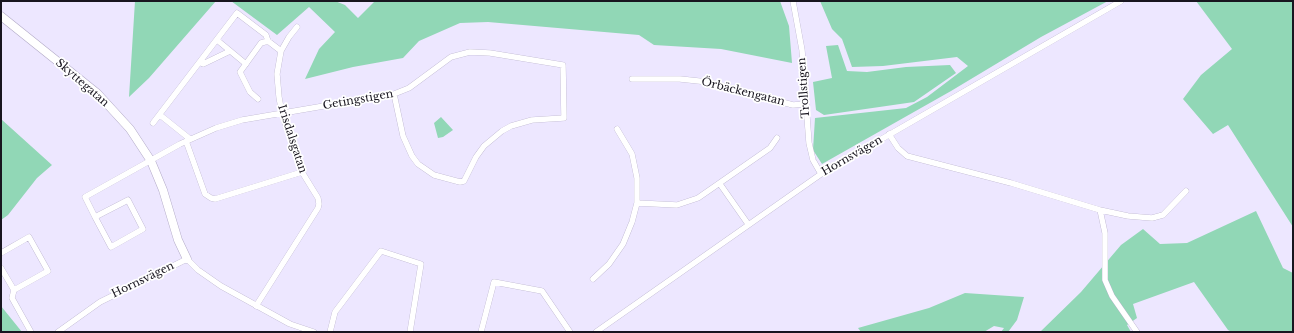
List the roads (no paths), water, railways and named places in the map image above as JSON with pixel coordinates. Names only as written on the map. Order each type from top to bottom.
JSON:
[{"type":"street","name":"Trollstigen","points":[[794,1],[802,50],[805,104],[810,151],[821,174]]},
{"type":"street","name":"Hornsvägen","points":[[596,332],[637,305],[748,224],[821,174],[1121,1]]},
{"type":"street","points":[[153,123],[237,13],[266,35],[268,41],[281,51]]},
{"type":"street","name":"Skyttegatan","points":[[1,16],[80,79],[120,116],[137,138],[151,161],[163,190],[178,240],[187,259]]},
{"type":"street","name":"Irisdalsgatan","points":[[256,306],[318,208],[318,198],[302,172],[282,114],[277,74],[281,51],[288,37],[297,27]]},
{"type":"street","points":[[217,40],[246,64]]},
{"type":"street","points":[[258,99],[250,92],[243,81],[240,72],[261,43],[268,41]]},
{"type":"street","points":[[200,62],[203,64],[230,51]]},
{"type":"street","name":"Getingstigen","points":[[151,161],[188,140],[216,128],[242,120],[394,94],[409,88],[451,57],[470,52],[490,53],[563,65],[564,118],[532,120],[511,126],[484,146],[476,157],[464,181],[460,182],[434,175],[418,164],[412,156],[404,136],[394,94]]},
{"type":"street","name":"Örbäckengatan","points":[[632,79],[701,81],[793,105],[805,104]]},
{"type":"street","points":[[160,115],[188,140],[205,194],[211,198],[302,172]]},
{"type":"street","points":[[594,279],[609,264],[623,244],[632,222],[637,204],[637,178],[632,154],[617,129]]},
{"type":"street","points":[[889,134],[898,148],[907,156],[1011,183],[1100,210],[1128,216],[1158,217],[1168,211],[1186,191]]},
{"type":"street","points":[[637,204],[677,205],[698,198],[770,148],[777,138]]},
{"type":"street","points":[[95,217],[128,200],[143,229],[111,247],[95,217],[85,197],[151,161]]},
{"type":"street","points":[[720,184],[748,224]]},
{"type":"street","points":[[1100,210],[1105,233],[1105,280],[1112,296],[1137,332]]},
{"type":"street","points":[[1,253],[29,237],[48,271],[14,290]]},
{"type":"street","points":[[330,332],[335,312],[382,251],[421,264],[410,332]]},
{"type":"street","name":"Hornsvägen","points":[[58,332],[100,302],[187,259],[198,270],[256,306],[290,324],[314,332]]},
{"type":"street","points":[[1,268],[14,290],[12,298],[31,332]]},
{"type":"street","points":[[481,332],[494,282],[542,291],[570,332]]}]
